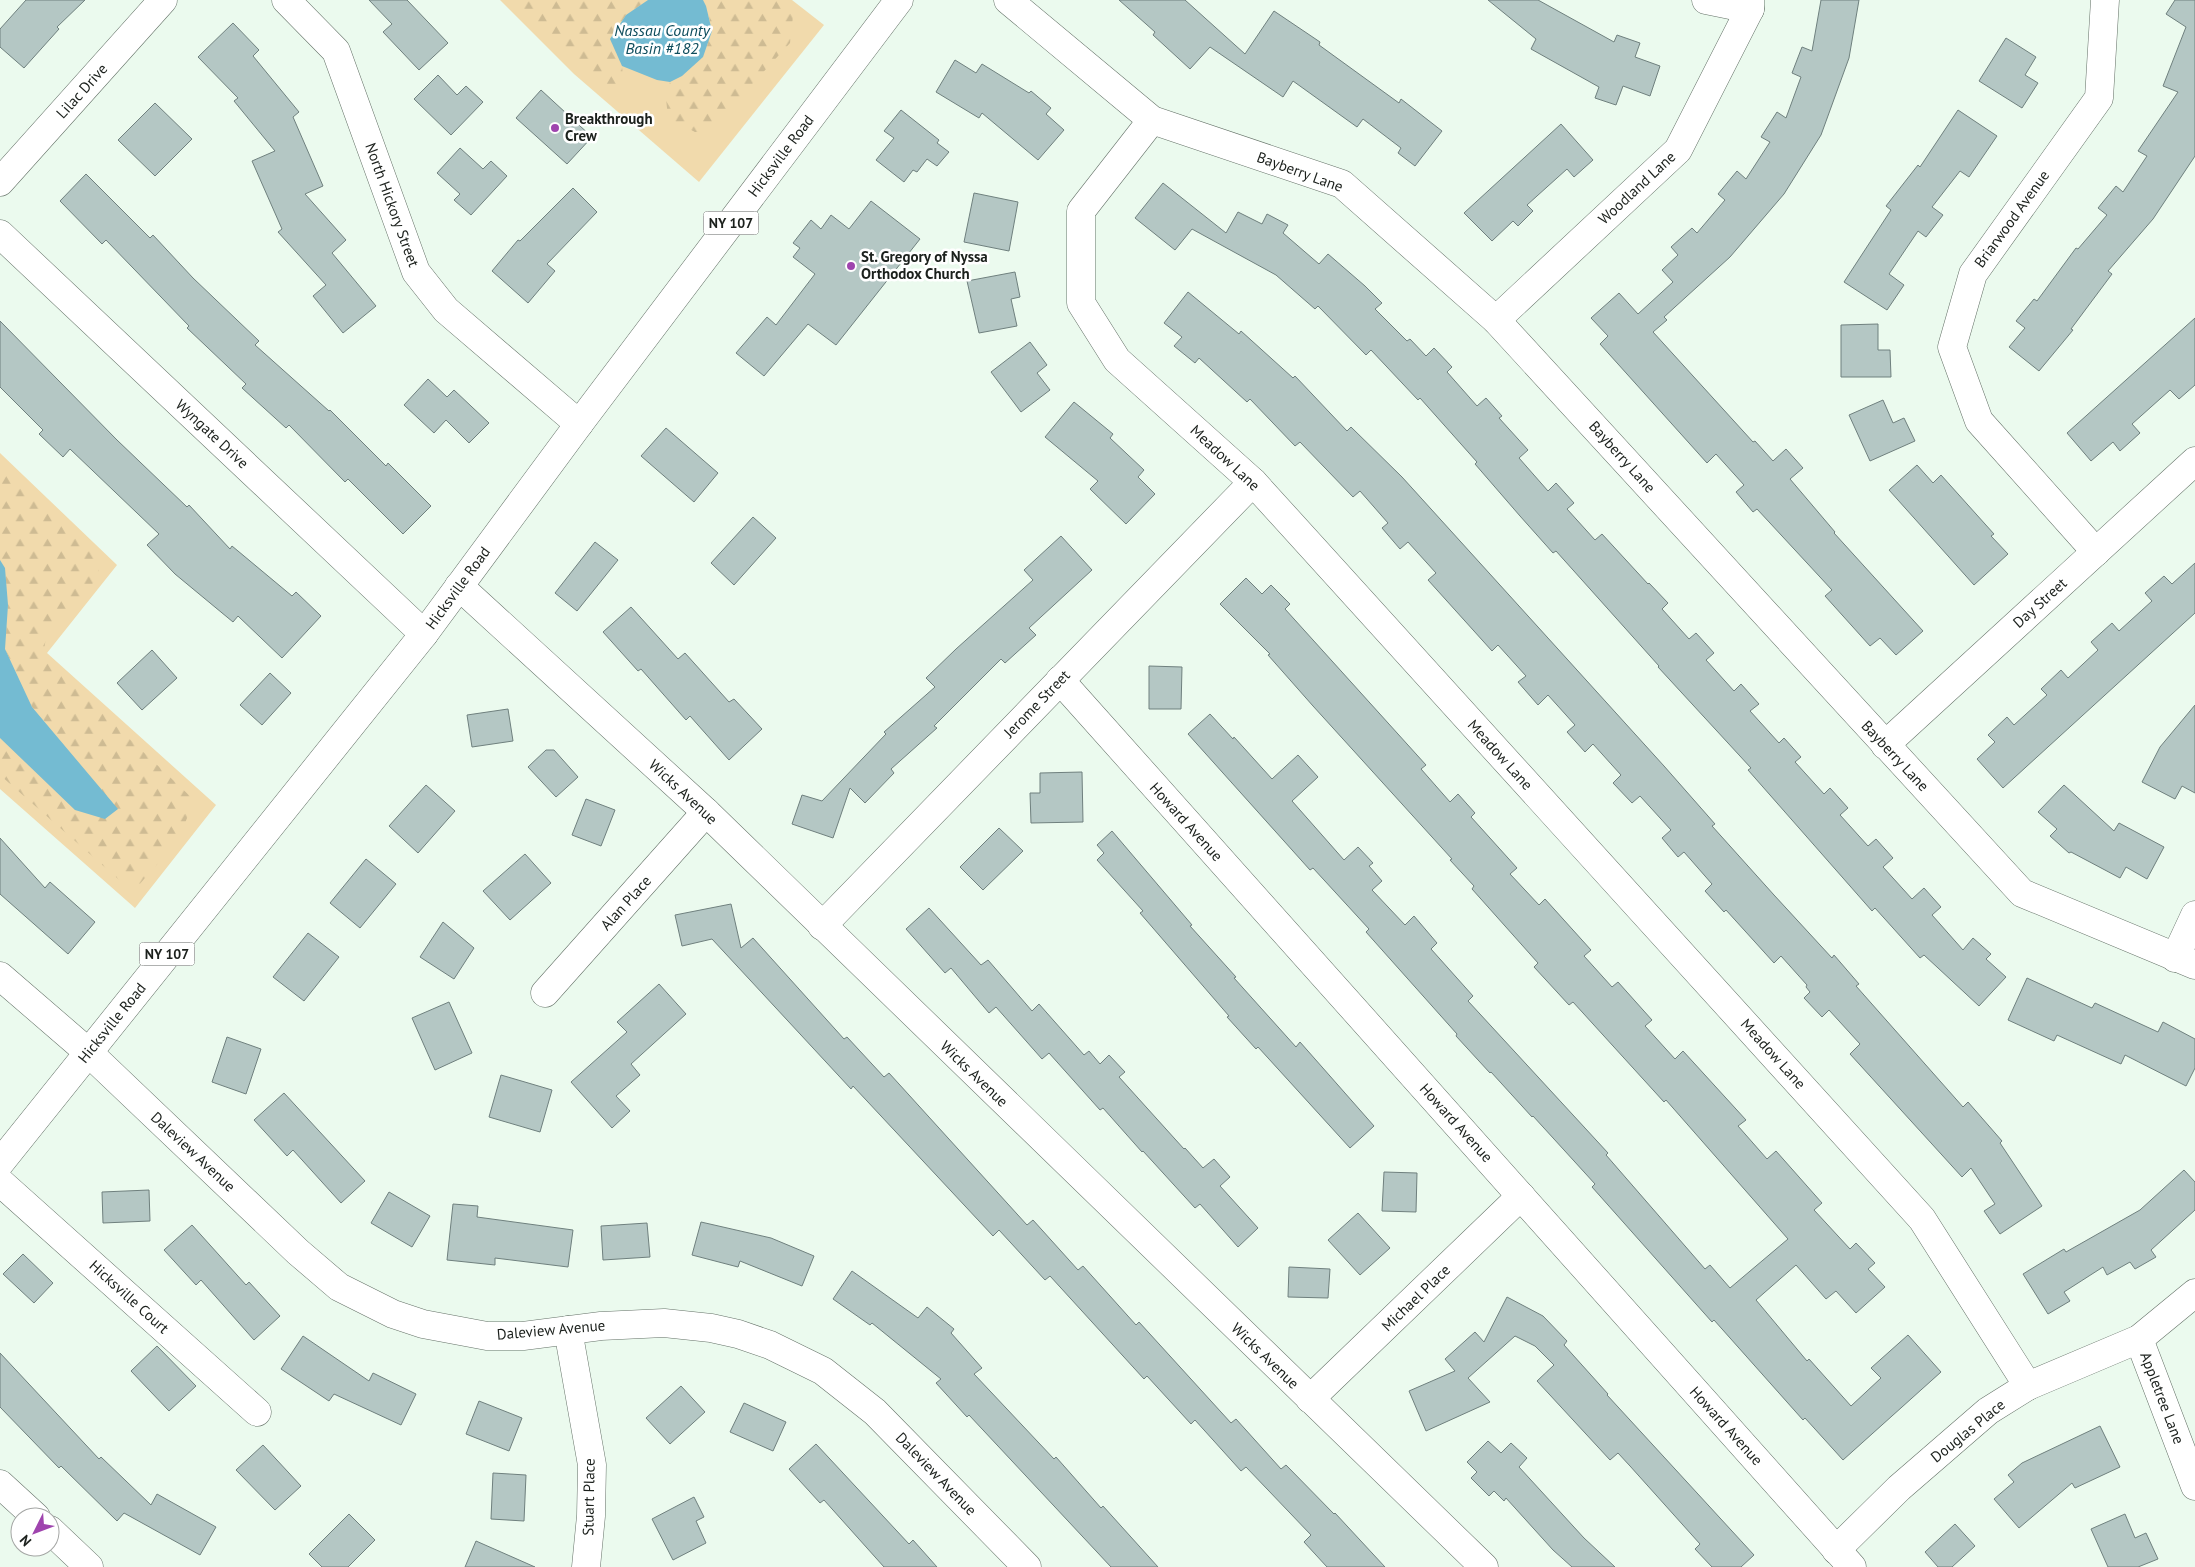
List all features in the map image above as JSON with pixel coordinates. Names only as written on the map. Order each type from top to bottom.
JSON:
[{"type":"street","name":"Lilac Drive","points":[[0,182],[163,0]]},
{"type":"street","name":"North Hickory Street","points":[[286,0],[336,50],[416,272],[446,310],[579,424]]},
{"type":"street","name":"Hicksville Road","points":[[0,1163],[424,634],[579,424],[898,0]]},
{"type":"street","name":"Bayberry Lane","points":[[1008,0],[1152,120],[1342,184],[1496,320],[2022,894],[2185,961]]},
{"type":"street","points":[[1706,0],[1750,5]]},
{"type":"street","name":"Briarwood Avenue","points":[[2096,552],[1979,421],[1952,347],[1973,274],[2099,98],[2105,0]]},
{"type":"street","name":"Woodland Lane","points":[[1496,320],[1678,150],[1750,5]]},
{"type":"street","name":"Meadow Lane","points":[[1152,120],[1081,212],[1081,302],[1117,360],[1253,482],[1922,1219],[2028,1386]]},
{"type":"street","name":"Wyngate Drive","points":[[0,234],[424,634]]},
{"type":"street","name":"Day Street","points":[[1884,745],[2195,461]]},
{"type":"street","name":"Jerome Street","points":[[822,926],[1253,482]]},
{"type":"street","name":"Wicks Avenue","points":[[459,586],[706,812],[1484,1567]]},
{"type":"street","name":"Howard Avenue","points":[[1060,680],[1844,1558]]},
{"type":"street","name":"Alan Place","points":[[545,993],[706,812]]},
{"type":"street","points":[[2185,961],[2195,915]]},
{"type":"street","name":"Daleview Avenue","points":[[0,976],[88,1052],[298,1252],[339,1287],[393,1314],[452,1331],[487,1336],[523,1336],[638,1323],[687,1324],[738,1334],[795,1356],[823,1372],[875,1412],[1027,1567]]},
{"type":"street","name":"Hicksville Court","points":[[0,1182],[257,1412]]},
{"type":"street","name":"Michael Place","points":[[1310,1399],[1521,1196]]},
{"type":"street","name":"Douglas Place","points":[[1844,1558],[1899,1488],[1988,1410],[2028,1386],[2139,1339],[2195,1293]]},
{"type":"street","name":"Stuart Place","points":[[568,1330],[592,1465],[591,1516],[586,1567]]},
{"type":"street","name":"Appletree Lane","points":[[2139,1339],[2195,1486]]},
{"type":"street","points":[[0,1484],[25,1507]]},
{"type":"street","points":[[60,1539],[89,1567]]},
{"type":"green space","points":[[500,0],[792,0],[824,25],[699,182],[574,74]]},
{"type":"green space","points":[[523,0],[648,0],[626,15],[610,39],[622,66],[624,88],[613,91],[574,63],[518,6]]},
{"type":"green space","points":[[703,0],[780,0],[793,16],[790,43],[709,131],[695,132],[668,118],[666,98],[670,82],[697,64],[706,49],[710,35],[710,20]]},
{"type":"green space","points":[[0,453],[117,565],[47,653],[216,805],[135,908],[0,789]]},
{"type":"green space","points":[[0,463],[99,559],[98,578],[47,631],[44,650],[60,673],[192,798],[185,823],[173,845],[139,885],[125,885],[0,775],[0,738],[75,810],[85,768],[32,707],[5,649],[8,605],[5,568],[0,560]]},
{"type":"water","name":"Nassau County Basin #182","points":[[648,0],[703,0],[706,6],[712,31],[703,57],[682,76],[670,82],[657,80],[622,66],[610,39],[626,15]]},
{"type":"water","points":[[0,560],[5,568],[8,605],[5,649],[32,707],[118,809],[105,819],[75,810],[0,738]]},
{"type":"building","points":[[26,0],[85,0],[57,27],[59,29],[24,68],[0,47],[0,29]]},
{"type":"building","points":[[369,0],[407,0],[448,43],[419,70],[383,32],[392,24]]},
{"type":"building","points":[[1119,0],[1185,0],[1245,54],[1274,11],[1320,42],[1319,45],[1399,103],[1401,99],[1442,131],[1415,166],[1398,153],[1401,148],[1363,119],[1357,127],[1293,81],[1283,97],[1210,47],[1190,69],[1153,35],[1155,32]]},
{"type":"building","points":[[1488,0],[1538,0],[1614,42],[1617,35],[1640,43],[1635,57],[1660,66],[1650,96],[1623,86],[1616,105],[1595,98],[1599,87],[1531,49],[1536,39]]},
{"type":"building","points":[[1821,0],[1859,0],[1849,58],[1821,135],[1784,194],[1730,257],[1664,317],[1667,320],[1653,332],[1753,442],[1755,441],[1773,461],[1786,449],[1803,468],[1790,479],[1834,533],[1923,631],[1896,655],[1880,638],[1870,646],[1825,596],[1832,590],[1757,509],[1753,512],[1736,492],[1744,485],[1716,454],[1707,463],[1600,344],[1608,336],[1591,318],[1619,293],[1638,314],[1673,282],[1662,270],[1678,255],[1671,247],[1692,228],[1697,233],[1725,200],[1718,194],[1737,171],[1746,179],[1770,142],[1761,137],[1777,112],[1786,118],[1801,77],[1792,73],[1802,47],[1812,51]]},
{"type":"building","points":[[2175,0],[2195,0],[2195,156],[2153,219],[2108,271],[2112,274],[2071,329],[2073,330],[2039,371],[2009,347],[2025,328],[2016,321],[2034,299],[2037,301],[2076,248],[2078,249],[2107,215],[2098,208],[2116,186],[2123,192],[2147,156],[2138,151],[2178,92],[2163,86],[2186,27],[2166,14]]},
{"type":"building","points":[[233,23],[259,50],[253,56],[299,112],[293,117],[323,186],[305,194],[346,240],[332,253],[376,306],[343,333],[313,296],[326,285],[278,232],[282,229],[252,161],[275,151],[234,101],[238,98],[198,57]]},
{"type":"building","points":[[2006,38],[2036,57],[2025,75],[2038,83],[2022,108],[1979,81]]},
{"type":"building","points":[[955,60],[976,73],[982,64],[1029,93],[1031,91],[1051,108],[1046,114],[1064,130],[1038,160],[982,113],[979,118],[936,92]]},
{"type":"building","points":[[438,75],[457,95],[466,86],[483,102],[451,135],[414,99]]},
{"type":"building","name":"Breakthrough Crew","points":[[541,90],[592,137],[567,164],[516,118]]},
{"type":"building","points":[[155,103],[192,139],[155,176],[118,140]]},
{"type":"building","points":[[901,110],[939,140],[937,143],[949,152],[937,166],[927,159],[917,172],[913,170],[904,182],[876,160],[894,138],[884,131]]},
{"type":"building","points":[[1958,110],[1997,136],[1969,177],[1960,171],[1932,207],[1943,215],[1926,237],[1918,231],[1889,274],[1904,285],[1887,310],[1844,282],[1891,210],[1886,206],[1918,165],[1920,167]]},
{"type":"building","points":[[1561,124],[1593,160],[1574,177],[1567,169],[1527,205],[1533,211],[1518,226],[1513,221],[1492,241],[1464,213]]},
{"type":"building","points":[[460,148],[483,169],[491,161],[507,176],[471,215],[454,200],[460,194],[437,173]]},
{"type":"building","points":[[86,174],[150,238],[153,235],[193,278],[259,341],[255,345],[330,410],[386,466],[388,463],[431,506],[403,534],[348,479],[345,482],[289,425],[286,428],[242,388],[246,384],[187,328],[189,326],[106,240],[102,244],[60,201]]},
{"type":"building","points":[[1163,183],[1226,233],[1238,212],[1262,224],[1267,214],[1288,225],[1283,233],[1319,264],[1328,254],[1365,286],[1382,303],[1375,309],[1407,341],[1410,339],[1426,356],[1434,348],[1452,367],[1447,372],[1477,406],[1486,398],[1502,416],[1499,418],[1528,450],[1519,458],[1548,491],[1556,483],[1574,503],[1567,509],[1595,540],[1602,534],[1668,603],[1662,609],[1689,639],[1696,633],[1714,653],[1706,660],[1734,691],[1741,684],[1759,704],[1750,711],[1779,743],[1784,738],[1801,757],[1795,762],[1824,794],[1830,788],[1848,808],[1840,815],[1868,846],[1876,839],[1893,858],[1883,867],[1912,899],[1924,888],[1941,907],[1932,915],[1963,950],[1973,938],[1991,954],[1986,959],[2006,977],[1979,1006],[1924,955],[1920,958],[1875,908],[1872,911],[1748,770],[1751,768],[1658,667],[1556,551],[1553,553],[1475,464],[1477,462],[1420,398],[1418,400],[1371,350],[1366,355],[1318,306],[1315,309],[1276,275],[1192,229],[1175,250],[1135,218]]},
{"type":"building","points":[[573,188],[597,212],[547,264],[555,271],[528,303],[492,271],[518,240],[520,241]]},
{"type":"building","points":[[974,193],[1018,202],[1009,251],[964,242]]},
{"type":"building","name":"St. Gregory of Nyssa Orthodox Church","points":[[871,201],[920,239],[836,345],[808,324],[764,376],[736,353],[767,317],[776,325],[815,274],[793,257],[800,248],[793,243],[811,220],[821,229],[831,215],[849,229]]},
{"type":"building","points":[[1015,272],[1020,297],[1011,299],[1017,326],[979,333],[967,281]]},
{"type":"building","points":[[1188,292],[1239,334],[1241,331],[1293,378],[1295,376],[1347,431],[1351,427],[1402,477],[1664,766],[1715,824],[1712,826],[1774,895],[1832,958],[1834,955],[1859,984],[1856,986],[1963,1107],[1968,1102],[2002,1141],[2000,1143],[2042,1206],[2000,1234],[1984,1211],[1995,1204],[1971,1168],[1962,1177],[1850,1054],[1860,1044],[1829,1010],[1822,1017],[1804,998],[1810,992],[1806,987],[1807,985],[1781,956],[1774,963],[1726,910],[1724,912],[1705,891],[1712,884],[1684,852],[1678,857],[1662,838],[1671,830],[1640,796],[1632,803],[1613,783],[1621,775],[1593,744],[1585,752],[1567,732],[1575,725],[1548,695],[1538,705],[1518,682],[1526,676],[1498,645],[1492,651],[1428,580],[1436,573],[1408,542],[1400,549],[1382,528],[1388,523],[1360,491],[1353,497],[1300,442],[1295,446],[1250,399],[1247,402],[1199,358],[1195,363],[1174,346],[1182,337],[1164,323]]},
{"type":"building","points":[[2195,318],[2195,385],[2179,399],[2170,390],[2132,424],[2140,433],[2120,451],[2113,442],[2091,461],[2067,433]]},
{"type":"building","points":[[0,321],[117,440],[187,507],[189,505],[230,549],[232,546],[292,596],[296,592],[321,616],[282,658],[238,616],[233,622],[175,574],[147,545],[159,534],[70,449],[63,457],[39,434],[43,430],[0,387]]},
{"type":"building","points":[[1878,324],[1878,350],[1890,350],[1891,377],[1841,377],[1841,325]]},
{"type":"building","points":[[1030,342],[1047,365],[1037,373],[1050,390],[1021,412],[991,372]]},
{"type":"building","points":[[428,379],[447,397],[454,390],[489,423],[469,443],[446,420],[434,433],[404,405]]},
{"type":"building","points":[[1883,400],[1893,423],[1904,418],[1915,441],[1870,461],[1849,415]]},
{"type":"building","points":[[1074,402],[1113,434],[1110,438],[1144,470],[1138,477],[1155,494],[1126,524],[1090,489],[1098,481],[1045,437]]},
{"type":"building","points":[[666,428],[718,473],[694,502],[641,456]]},
{"type":"building","points":[[1917,465],[1933,483],[1941,475],[1994,534],[1991,536],[2008,554],[1974,585],[1889,490]]},
{"type":"building","points":[[753,517],[776,538],[734,585],[711,563]]},
{"type":"building","points":[[1061,536],[1092,570],[1029,628],[1036,635],[1005,663],[1001,659],[934,726],[937,728],[891,769],[894,773],[865,803],[850,788],[833,838],[792,824],[802,795],[822,801],[886,734],[884,732],[935,687],[926,678],[1033,580],[1024,570]]},
{"type":"building","points":[[595,542],[618,560],[577,611],[555,593]]},
{"type":"building","points":[[2195,563],[2195,613],[2003,788],[1977,759],[1995,742],[1988,735],[2007,717],[2014,725],[2047,695],[2041,689],[2061,670],[2068,678],[2098,650],[2091,642],[2112,623],[2119,631],[2152,601],[2145,593],[2164,576],[2172,584]]},
{"type":"building","points":[[1246,578],[1262,594],[1271,585],[1290,604],[1285,609],[1426,765],[1421,769],[1450,802],[1458,794],[1475,813],[1471,817],[1517,868],[1510,874],[1539,905],[1545,899],[1591,950],[1584,956],[1612,987],[1618,982],[1652,1020],[1645,1026],[1675,1059],[1683,1051],[1746,1120],[1738,1126],[1767,1159],[1776,1151],[1822,1203],[1814,1210],[1850,1249],[1856,1243],[1875,1263],[1868,1269],[1885,1287],[1856,1313],[1836,1291],[1826,1299],[1796,1265],[1756,1300],[1807,1361],[1809,1359],[1851,1406],[1881,1378],[1871,1368],[1908,1335],[1941,1372],[1843,1460],[1805,1418],[1803,1420],[1714,1320],[1712,1322],[1592,1187],[1595,1184],[1456,1036],[1457,1034],[1366,932],[1369,929],[1313,868],[1310,870],[1188,734],[1210,714],[1272,779],[1298,755],[1318,777],[1292,801],[1344,860],[1358,847],[1373,863],[1369,866],[1382,881],[1372,890],[1405,925],[1414,916],[1437,943],[1431,949],[1473,996],[1468,1001],[1608,1153],[1606,1155],[1705,1269],[1710,1265],[1730,1288],[1788,1239],[1666,1100],[1664,1102],[1573,1002],[1569,1005],[1534,967],[1538,963],[1472,889],[1474,886],[1450,860],[1452,859],[1313,706],[1268,655],[1270,654],[1220,604]]},
{"type":"building","points":[[631,607],[678,659],[685,653],[729,702],[734,699],[762,729],[729,760],[690,716],[686,720],[641,669],[638,671],[603,632]]},
{"type":"building","points":[[152,650],[177,678],[142,710],[117,683]]},
{"type":"building","points":[[1149,666],[1182,667],[1181,709],[1149,709]]},
{"type":"building","points":[[270,673],[291,693],[262,725],[240,705]]},
{"type":"building","points":[[2195,705],[2195,793],[2182,786],[2175,799],[2142,782],[2160,747]]},
{"type":"building","points":[[508,709],[513,741],[472,747],[467,715]]},
{"type":"building","points":[[546,750],[554,750],[578,777],[556,797],[528,767]]},
{"type":"building","points":[[1082,772],[1083,822],[1031,823],[1030,793],[1040,793],[1040,773]]},
{"type":"building","points":[[426,785],[455,811],[418,853],[389,826]]},
{"type":"building","points":[[2064,785],[2114,831],[2119,823],[2164,847],[2147,879],[2126,867],[2120,878],[2071,852],[2069,853],[2050,836],[2057,829],[2038,812]]},
{"type":"building","points":[[586,799],[615,810],[601,846],[572,835]]},
{"type":"building","points":[[999,828],[1023,851],[983,890],[960,867]]},
{"type":"building","points":[[1112,831],[1192,925],[1190,926],[1236,977],[1234,978],[1296,1047],[1300,1042],[1374,1126],[1350,1148],[1258,1047],[1256,1049],[1227,1017],[1229,1016],[1140,913],[1143,911],[1097,860],[1104,853],[1097,845]]},
{"type":"building","points":[[0,838],[45,888],[50,882],[95,922],[68,954],[0,894]]},
{"type":"building","points":[[525,854],[551,883],[510,920],[483,891]]},
{"type":"building","points":[[366,859],[396,884],[360,928],[330,903]]},
{"type":"building","points":[[731,904],[741,948],[753,938],[844,1039],[847,1037],[884,1077],[889,1073],[1027,1225],[1033,1220],[1078,1270],[1083,1266],[1136,1325],[1139,1322],[1231,1423],[1236,1419],[1281,1469],[1286,1465],[1335,1513],[1385,1567],[1327,1567],[1304,1542],[1311,1535],[1246,1467],[1241,1471],[1195,1420],[1191,1424],[1147,1376],[1144,1379],[1050,1276],[1045,1280],[999,1230],[993,1236],[853,1086],[851,1089],[712,939],[682,946],[675,915]]},
{"type":"building","points":[[929,908],[981,965],[988,960],[1032,1011],[1039,1004],[1084,1055],[1089,1051],[1100,1064],[1109,1055],[1125,1072],[1119,1077],[1184,1149],[1203,1168],[1214,1159],[1230,1177],[1220,1186],[1258,1228],[1238,1247],[1200,1204],[1195,1208],[1103,1108],[1100,1110],[1049,1053],[1042,1059],[996,1007],[989,1013],[951,968],[945,973],[906,929]]},
{"type":"building","points":[[443,922],[474,948],[454,979],[420,957]]},
{"type":"building","points":[[308,933],[339,957],[304,1001],[273,977]]},
{"type":"building","points":[[2027,978],[2092,1008],[2095,1003],[2158,1032],[2163,1022],[2195,1039],[2195,1068],[2186,1086],[2125,1055],[2121,1064],[2057,1035],[2054,1041],[2008,1020]]},
{"type":"building","points":[[659,984],[686,1014],[631,1064],[640,1075],[616,1096],[630,1111],[612,1128],[571,1082],[627,1032],[617,1022]]},
{"type":"building","points":[[449,1002],[472,1053],[435,1070],[412,1018]]},
{"type":"building","points":[[227,1037],[261,1049],[246,1094],[212,1082]]},
{"type":"building","points":[[501,1075],[552,1090],[540,1132],[489,1117]]},
{"type":"building","points":[[284,1093],[365,1181],[341,1203],[293,1150],[287,1156],[254,1120]]},
{"type":"building","points":[[2184,1170],[2195,1182],[2195,1210],[2151,1250],[2156,1257],[2135,1269],[2130,1262],[2107,1275],[2103,1267],[2064,1292],[2070,1301],[2048,1314],[2023,1274],[2064,1249],[2066,1252],[2140,1210]]},
{"type":"building","points":[[1384,1172],[1417,1173],[1416,1212],[1382,1211]]},
{"type":"building","points":[[149,1190],[150,1221],[103,1223],[102,1192]]},
{"type":"building","points":[[389,1192],[430,1216],[412,1247],[371,1223]]},
{"type":"building","points":[[453,1204],[478,1206],[477,1217],[573,1230],[568,1267],[495,1258],[495,1265],[447,1260]]},
{"type":"building","points":[[1358,1213],[1390,1248],[1360,1275],[1328,1240]]},
{"type":"building","points":[[701,1222],[771,1238],[814,1256],[802,1286],[740,1261],[738,1267],[692,1255]]},
{"type":"building","points":[[647,1223],[650,1257],[603,1260],[601,1226]]},
{"type":"building","points":[[192,1225],[246,1285],[249,1282],[280,1316],[254,1340],[201,1280],[196,1285],[164,1250]]},
{"type":"building","points":[[23,1254],[53,1283],[34,1303],[3,1274]]},
{"type":"building","points":[[1289,1267],[1330,1269],[1328,1298],[1288,1297]]},
{"type":"building","points":[[852,1271],[918,1318],[927,1307],[954,1329],[951,1333],[982,1368],[974,1374],[1054,1459],[1056,1457],[1101,1508],[1103,1506],[1158,1567],[1111,1567],[969,1415],[967,1417],[936,1383],[941,1379],[872,1323],[870,1325],[833,1299]]},
{"type":"building","points":[[1507,1297],[1543,1316],[1567,1341],[1564,1345],[1607,1395],[1754,1555],[1741,1567],[1712,1567],[1695,1549],[1700,1544],[1618,1453],[1610,1460],[1537,1381],[1554,1365],[1535,1346],[1515,1336],[1468,1378],[1490,1402],[1426,1431],[1409,1391],[1455,1371],[1445,1359],[1475,1332],[1484,1342]]},
{"type":"building","points":[[303,1336],[369,1381],[373,1373],[416,1394],[401,1425],[334,1394],[329,1401],[281,1369]]},
{"type":"building","points":[[157,1346],[196,1386],[169,1411],[131,1371]]},
{"type":"building","points":[[0,1353],[99,1459],[101,1457],[151,1505],[157,1494],[216,1527],[200,1555],[124,1513],[117,1521],[61,1466],[59,1468],[0,1407]]},
{"type":"building","points":[[681,1386],[705,1412],[670,1444],[646,1418]]},
{"type":"building","points":[[479,1401],[522,1418],[509,1451],[466,1434]]},
{"type":"building","points":[[744,1403],[786,1422],[773,1451],[730,1432]]},
{"type":"building","points":[[2100,1426],[2120,1467],[2075,1488],[2072,1483],[2019,1528],[1994,1499],[2014,1482],[2008,1475],[2022,1463]]},
{"type":"building","points":[[1488,1441],[1501,1453],[1511,1443],[1527,1458],[1519,1467],[1584,1538],[1615,1567],[1572,1567],[1553,1550],[1506,1498],[1504,1501],[1494,1491],[1489,1496],[1471,1478],[1477,1472],[1467,1462]]},
{"type":"building","points":[[816,1444],[909,1544],[913,1540],[937,1567],[884,1567],[824,1500],[820,1503],[789,1469]]},
{"type":"building","points":[[263,1445],[301,1486],[275,1510],[236,1470]]},
{"type":"building","points":[[493,1473],[526,1475],[524,1521],[491,1519]]},
{"type":"building","points":[[694,1497],[704,1517],[696,1521],[706,1543],[673,1560],[652,1519]]},
{"type":"building","points":[[349,1514],[375,1540],[348,1567],[322,1567],[309,1554]]},
{"type":"building","points":[[2125,1514],[2135,1538],[2146,1533],[2158,1559],[2138,1567],[2108,1567],[2091,1529]]},
{"type":"building","points":[[1955,1524],[1975,1546],[1952,1567],[1938,1567],[1925,1552]]},
{"type":"building","points":[[476,1541],[535,1567],[465,1567]]},
{"type":"place","name":"Breakthrough Crew","points":[[555,128]]},
{"type":"place","name":"St. Gregory of Nyssa Orthodox Church","points":[[851,266]]}]
